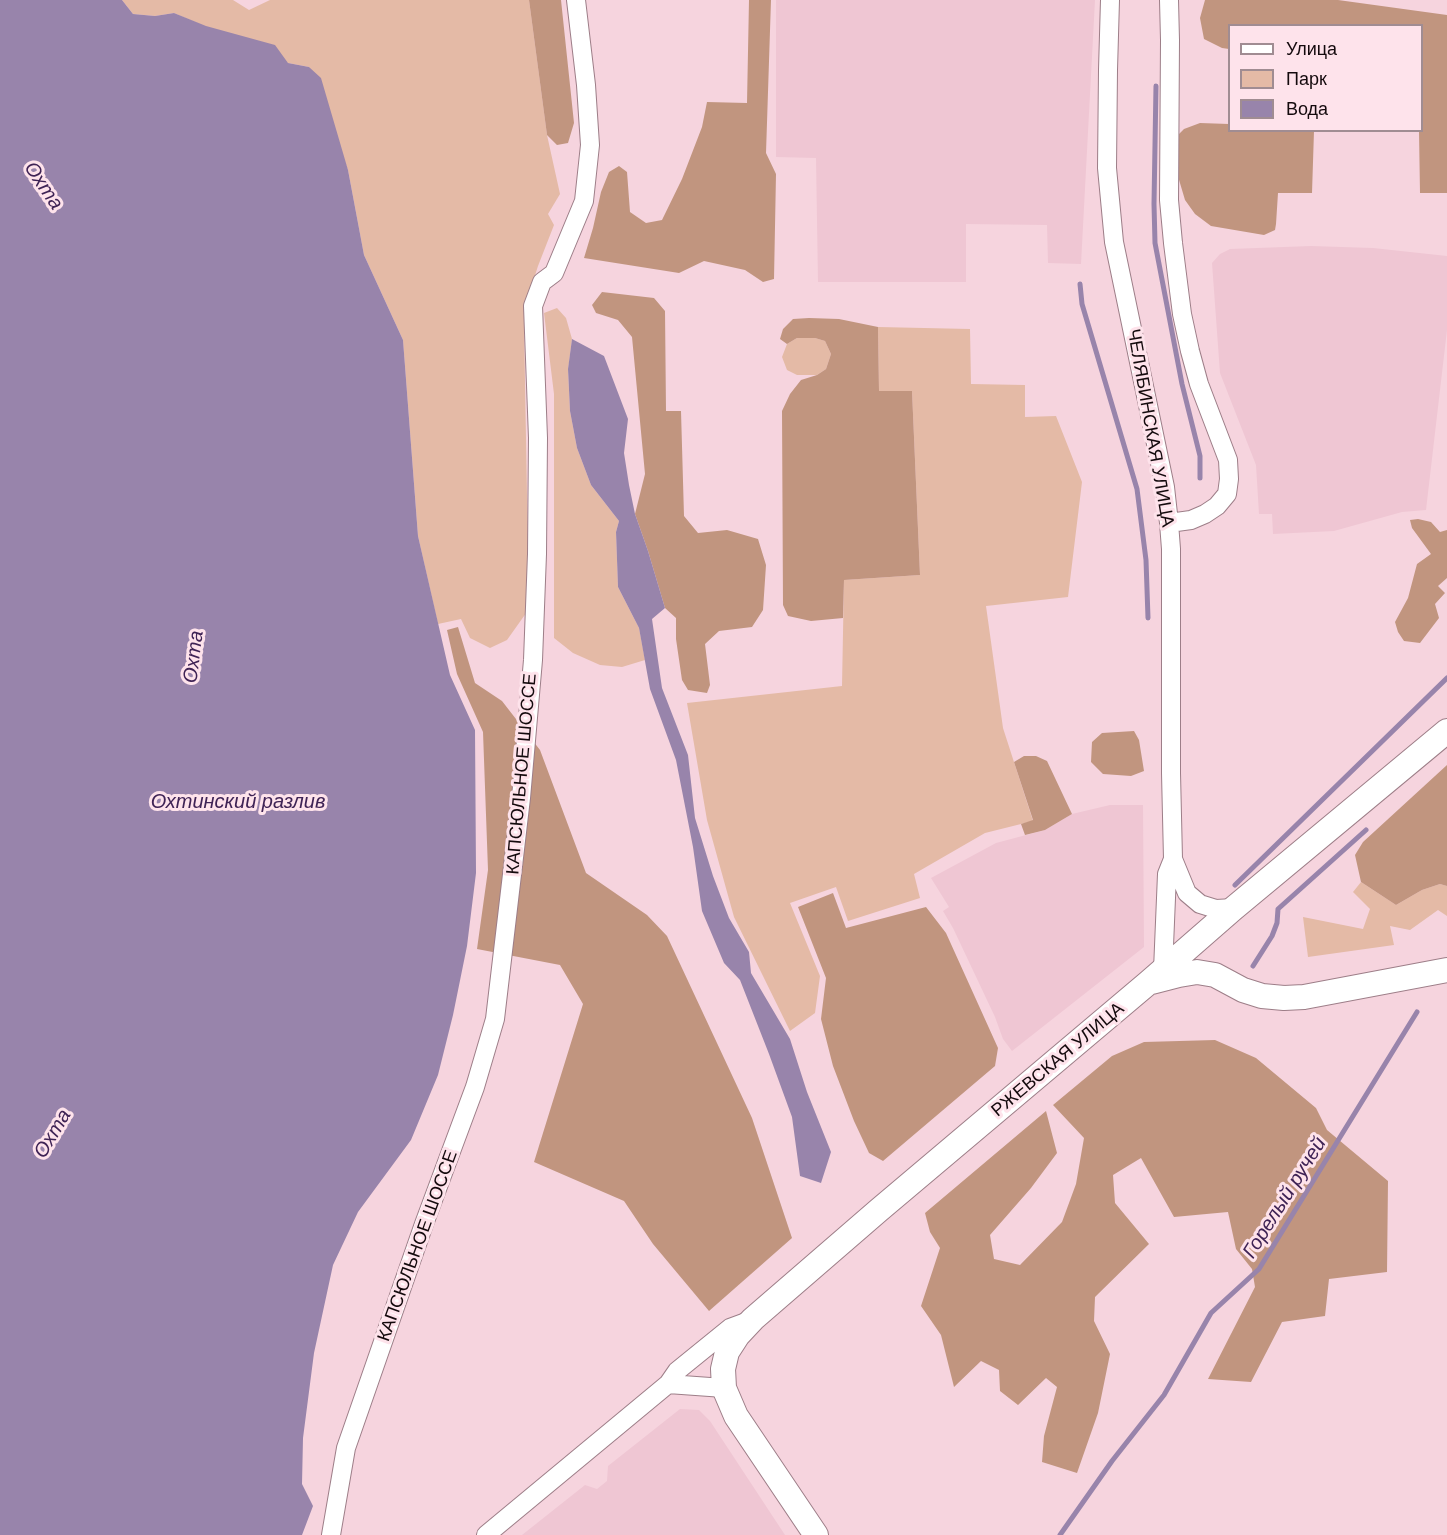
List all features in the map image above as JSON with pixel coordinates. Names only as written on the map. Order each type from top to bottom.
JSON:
[{"type":"main road","name":"РЖЕВСКАЯ УЛИЦА","points":[[753,1319],[1234,908],[1447,731]]},
{"type":"main road","points":[[1155,977],[1197,972],[1215,975],[1243,990],[1262,996],[1284,998],[1304,997],[1447,970]]},
{"type":"main road","points":[[753,1319],[738,1335],[727,1352],[723,1370],[724,1388],[736,1416],[816,1535]]},
{"type":"street","name":"КАПСЮЛЬНОЕ ШОССЕ","points":[[331,1535],[346,1448],[424,1224],[475,1087],[495,1019],[521,798],[533,660],[538,438],[533,306],[542,282],[554,273],[584,201],[590,145],[576,0]]},
{"type":"street","name":"ЧЕЛЯБИНСКАЯ УЛИЦА","points":[[1110,0],[1107,168],[1114,242],[1164,487],[1171,549],[1173,859],[1187,893],[1200,904],[1216,909],[1234,908]]},
{"type":"street","points":[[1168,0],[1169,200],[1182,314],[1199,384],[1228,460],[1229,479],[1227,494],[1217,506],[1191,520],[1169,523]]},
{"type":"street","name":"ЧЕЛЯБИНСКАЯ УЛИЦА","points":[[1155,977],[1167,874],[1173,859]]},
{"type":"street","name":"РЖЕВСКАЯ УЛИЦА","points":[[486,1535],[668,1384],[676,1371],[730,1328],[753,1319]]},
{"type":"street","points":[[668,1384],[724,1388]]},
{"type":"shaded area","points":[[529,0],[561,0],[574,123],[568,143],[557,145],[547,135]]},
{"type":"shaded area","points":[[749,0],[771,0],[766,153],[776,174],[774,279],[763,282],[745,270],[704,261],[679,273],[584,258],[601,192],[609,172],[619,166],[627,172],[630,212],[646,223],[662,220],[682,179],[702,127],[707,102],[747,103]]},
{"type":"shaded area","points":[[776,0],[1095,0],[1081,264],[1048,263],[1047,225],[966,224],[966,282],[818,282],[816,158],[776,157]]},
{"type":"shaded area","points":[[1205,0],[1338,0],[1447,15],[1447,193],[1420,193],[1419,132],[1423,132],[1423,24],[1228,24],[1228,49],[1204,39],[1200,18]]},
{"type":"shaded area","points":[[1200,123],[1228,124],[1228,132],[1314,132],[1312,193],[1278,193],[1275,230],[1264,235],[1211,226],[1195,214],[1185,200],[1177,173],[1177,136],[1184,129]]},
{"type":"shaded area","points":[[1311,246],[1373,248],[1447,256],[1447,330],[1426,510],[1402,512],[1334,531],[1273,534],[1272,514],[1259,514],[1256,465],[1220,373],[1212,263],[1220,254],[1230,249]]},
{"type":"shaded area","points":[[602,292],[654,298],[665,311],[666,411],[681,411],[684,516],[698,533],[727,530],[758,539],[766,565],[763,610],[752,627],[719,631],[705,644],[710,685],[707,693],[688,690],[682,680],[676,639],[676,618],[665,608],[635,514],[645,474],[632,337],[618,320],[596,313],[592,305]]},
{"type":"shaded area","points":[[793,319],[839,319],[878,327],[879,391],[912,391],[920,575],[844,580],[843,618],[811,621],[788,616],[783,605],[782,411],[790,394],[801,380],[817,375],[826,369],[831,354],[825,341],[815,338],[797,338],[787,344],[780,339],[783,329]]},
{"type":"shaded area","points":[[1410,520],[1431,522],[1440,532],[1447,530],[1447,578],[1438,586],[1445,593],[1435,604],[1439,618],[1420,643],[1404,641],[1395,622],[1408,598],[1417,564],[1431,554],[1412,528]]},
{"type":"shaded area","points":[[458,627],[475,683],[502,701],[540,750],[586,873],[647,915],[667,936],[752,1118],[792,1238],[709,1311],[653,1244],[624,1201],[534,1162],[583,1004],[560,965],[477,949],[488,870],[483,732],[457,674],[447,630]]},
{"type":"shaded area","points":[[1134,731],[1139,740],[1144,771],[1131,776],[1103,774],[1091,762],[1092,742],[1102,733]]},
{"type":"shaded area","points":[[1024,756],[1036,756],[1047,761],[1072,814],[1045,830],[1025,835],[1021,824],[1033,820],[1014,762]]},
{"type":"shaded area","points":[[1447,765],[1447,886],[1440,884],[1422,890],[1396,905],[1361,882],[1355,855],[1363,842]]},
{"type":"shaded area","points":[[1110,805],[1143,805],[1144,947],[1012,1051],[1003,1039],[995,1017],[943,911],[949,907],[931,878],[996,843],[1045,830],[1072,814]]},
{"type":"shaded area","points":[[833,893],[846,928],[926,907],[946,933],[998,1048],[995,1066],[883,1161],[869,1153],[833,1066],[821,1019],[826,978],[798,907]]},
{"type":"shaded area","points":[[1215,1040],[1256,1058],[1316,1108],[1327,1130],[1388,1181],[1387,1272],[1329,1279],[1325,1316],[1282,1322],[1251,1382],[1208,1379],[1255,1287],[1252,1269],[1236,1249],[1228,1212],[1174,1217],[1141,1158],[1113,1175],[1115,1203],[1149,1244],[1095,1297],[1094,1321],[1110,1354],[1098,1413],[1077,1473],[1042,1462],[1044,1436],[1057,1387],[1046,1378],[1018,1405],[1000,1391],[999,1370],[981,1361],[954,1387],[941,1335],[921,1306],[940,1248],[930,1232],[925,1213],[1046,1111],[1057,1153],[1031,1188],[990,1235],[994,1259],[1020,1265],[1062,1222],[1076,1184],[1084,1138],[1053,1105],[1112,1056],[1144,1042]]},
{"type":"shaded area","points":[[680,1409],[699,1410],[710,1421],[785,1535],[522,1535],[585,1485],[597,1489],[607,1481],[608,1466]]},
{"type":"green space","points":[[122,0],[233,0],[249,10],[270,0],[529,0],[547,135],[560,194],[548,214],[554,225],[529,294],[524,325],[529,609],[507,640],[490,648],[470,638],[461,619],[438,624],[418,536],[403,340],[364,255],[348,170],[309,67],[288,63],[174,13],[155,16],[133,14]]},
{"type":"green space","points":[[557,308],[566,318],[572,339],[568,370],[570,411],[577,448],[591,485],[619,521],[616,532],[618,587],[639,628],[645,660],[622,667],[600,665],[573,653],[554,638],[554,394],[544,313]]},
{"type":"green space","points":[[878,327],[970,329],[971,384],[1025,385],[1025,417],[1056,416],[1082,482],[1068,597],[986,606],[1003,728],[1033,821],[985,833],[914,874],[920,898],[848,921],[836,887],[790,903],[820,976],[815,1013],[790,1031],[734,917],[707,820],[687,703],[842,686],[844,580],[920,575],[912,391],[879,391]]},
{"type":"green space","points":[[797,338],[815,338],[825,341],[831,354],[826,369],[817,375],[797,375],[787,370],[782,357],[787,344]]},
{"type":"green space","points":[[1361,882],[1396,905],[1422,890],[1440,884],[1447,886],[1447,916],[1438,910],[1410,930],[1390,926],[1394,945],[1308,957],[1303,917],[1363,929],[1370,909],[1353,892]]},
{"type":"water","name":"Охтинский разлив","points":[[0,0],[122,0],[133,14],[155,16],[174,13],[206,26],[275,45],[288,63],[309,67],[321,78],[348,170],[364,255],[403,340],[418,536],[450,675],[475,730],[476,873],[467,946],[438,1075],[411,1140],[358,1212],[333,1265],[314,1353],[303,1438],[302,1484],[313,1506],[302,1535],[0,1535]]},
{"type":"water","points":[[572,339],[604,356],[628,419],[624,453],[629,485],[635,514],[665,608],[652,619],[662,688],[688,755],[695,818],[713,876],[729,918],[749,952],[751,973],[790,1039],[807,1092],[831,1152],[821,1183],[800,1176],[792,1117],[769,1054],[740,980],[724,963],[702,911],[693,847],[676,760],[650,689],[639,628],[618,587],[616,532],[619,521],[591,485],[577,448],[570,411],[568,369]]},
{"type":"waterway","points":[[1156,86],[1155,243],[1182,384],[1200,456],[1200,478]]},
{"type":"waterway","points":[[1080,284],[1082,304],[1137,489],[1146,560],[1148,618]]},
{"type":"waterway","points":[[1235,885],[1447,678]]},
{"type":"waterway","points":[[1253,966],[1272,936],[1277,923],[1278,909],[1366,830]]},
{"type":"waterway","name":"Горелый ручей","points":[[1060,1535],[1112,1461],[1164,1395],[1211,1313],[1259,1269],[1417,1012]]},
{"type":"water label","name":"Охта","points":[[43,186]]},
{"type":"water label","name":"Охта","points":[[194,657]]},
{"type":"water label","name":"Охта","points":[[53,1134]]}]
